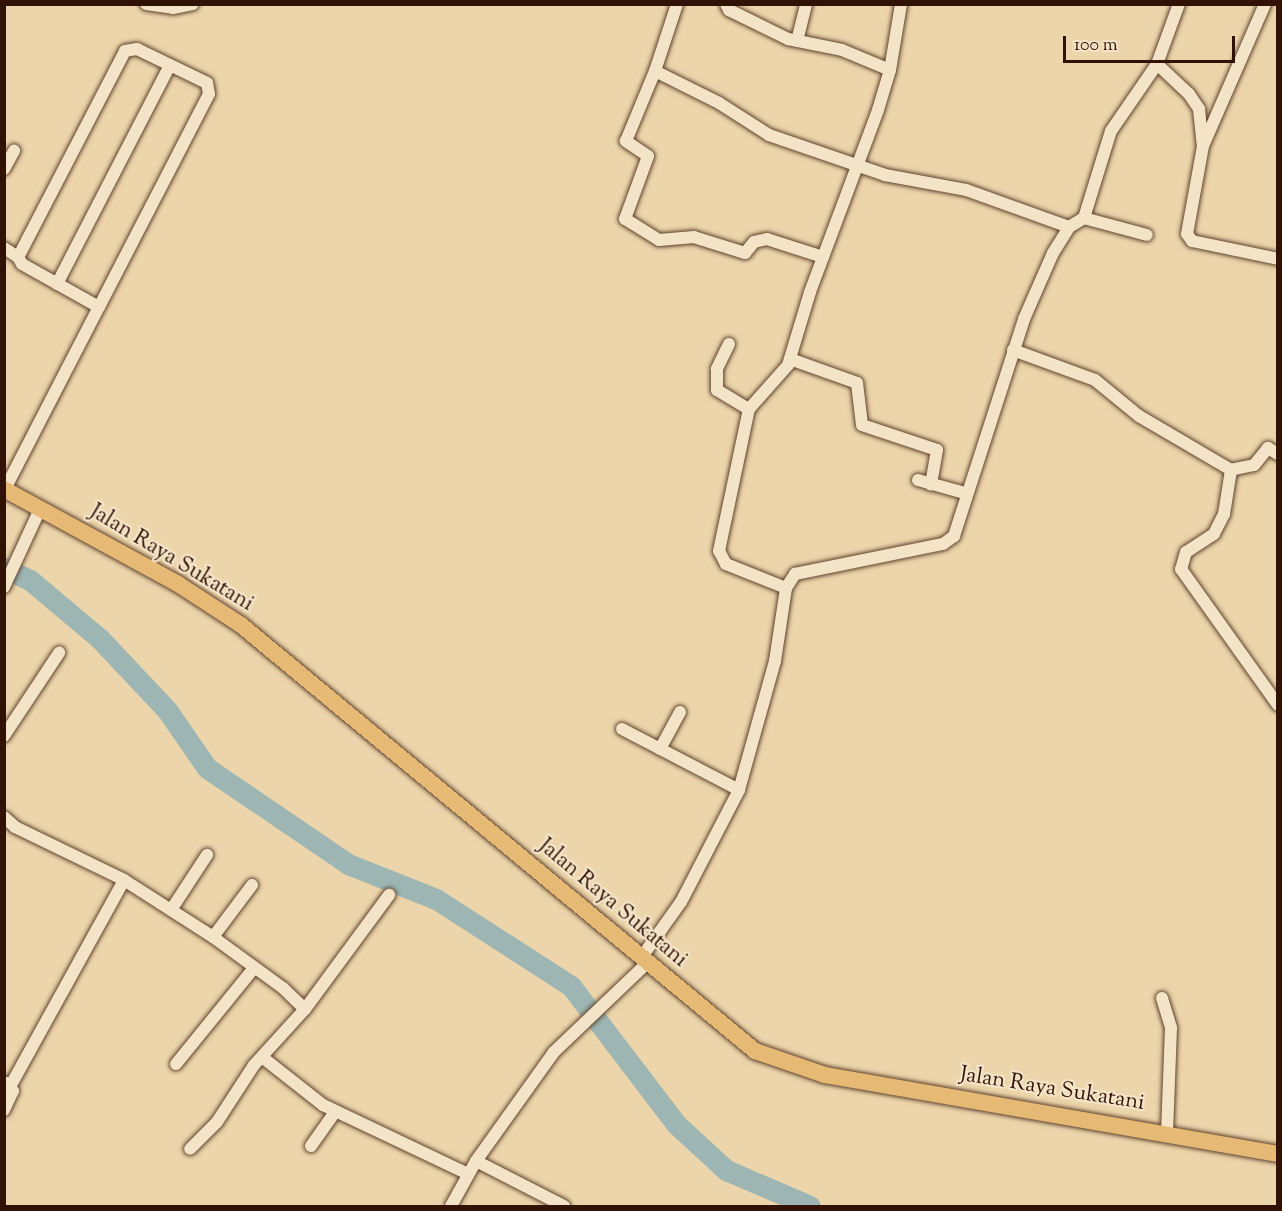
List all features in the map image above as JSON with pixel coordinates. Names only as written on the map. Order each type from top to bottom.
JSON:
[{"type":"main road","name":"Jalan Raya Sukatani","points":[[5,489],[178,584],[242,625],[755,1051],[783,1062],[883,1086],[1167,1132],[1278,1154]]},
{"type":"street","points":[[146,4],[173,8],[193,4]]},
{"type":"street","points":[[677,4],[655,71],[626,141],[648,156],[626,220],[661,240],[694,237],[745,253],[754,242],[767,239],[823,257]]},
{"type":"street","points":[[726,4],[729,10],[797,42],[842,50],[890,70]]},
{"type":"street","points":[[797,42],[806,4]]},
{"type":"street","points":[[786,588],[726,564],[719,551],[749,409],[785,373],[790,360],[823,257],[858,168],[890,70],[901,4]]},
{"type":"street","points":[[451,1206],[476,1161],[511,1110],[566,1041],[644,961],[681,902],[739,790],[775,661],[786,588],[800,571],[949,542],[1013,350],[1053,253],[1070,227],[1084,218],[1112,131],[1156,64],[1179,4]]},
{"type":"street","points":[[1265,4],[1203,146],[1187,234],[1192,241],[1278,259]]},
{"type":"street","points":[[1270,4],[1278,8]]},
{"type":"street","points":[[5,489],[210,94],[207,83],[137,49],[125,51],[18,257]]},
{"type":"street","points":[[1156,64],[1189,94],[1198,109],[1203,146]]},
{"type":"street","points":[[57,284],[170,65]]},
{"type":"street","points":[[655,71],[719,103],[769,135],[858,168],[966,190],[1070,227]]},
{"type":"street","points":[[4,169],[14,151]]},
{"type":"street","points":[[1084,218],[1147,235]]},
{"type":"street","points":[[4,248],[18,257],[22,264],[99,307]]},
{"type":"street","points":[[729,344],[717,369],[717,390],[749,409]]},
{"type":"street","points":[[1013,350],[1095,380],[1139,416],[1231,470],[1254,465],[1268,448],[1278,454]]},
{"type":"street","points":[[790,360],[857,383],[862,425],[937,450],[931,484]]},
{"type":"street","points":[[1231,470],[1226,506],[1218,526],[1209,539],[1183,555],[1181,572],[1278,705]]},
{"type":"street","points":[[918,480],[965,493]]},
{"type":"street","points":[[5,585],[40,509]]},
{"type":"street","points":[[4,736],[59,652]]},
{"type":"street","points":[[660,749],[680,712]]},
{"type":"street","points":[[622,729],[739,790]]},
{"type":"street","points":[[4,817],[15,827],[124,880],[171,910],[254,968],[305,1010]]},
{"type":"street","points":[[171,910],[207,855]]},
{"type":"street","points":[[4,1110],[13,1091],[8,1084],[124,880]]},
{"type":"street","points":[[213,938],[252,885]]},
{"type":"street","points":[[190,1149],[217,1122],[262,1057],[305,1010],[389,895]]},
{"type":"street","points":[[176,1064],[254,968]]},
{"type":"street","points":[[1162,998],[1171,1028],[1167,1132]]},
{"type":"street","points":[[262,1057],[303,1091],[335,1112],[468,1174]]},
{"type":"street","points":[[311,1146],[335,1112]]},
{"type":"street","points":[[476,1161],[564,1206]]},
{"type":"waterway","points":[[4,568],[30,580],[100,639],[167,710],[207,768],[348,864],[436,899],[571,986],[676,1124],[726,1170],[810,1206]]}]
